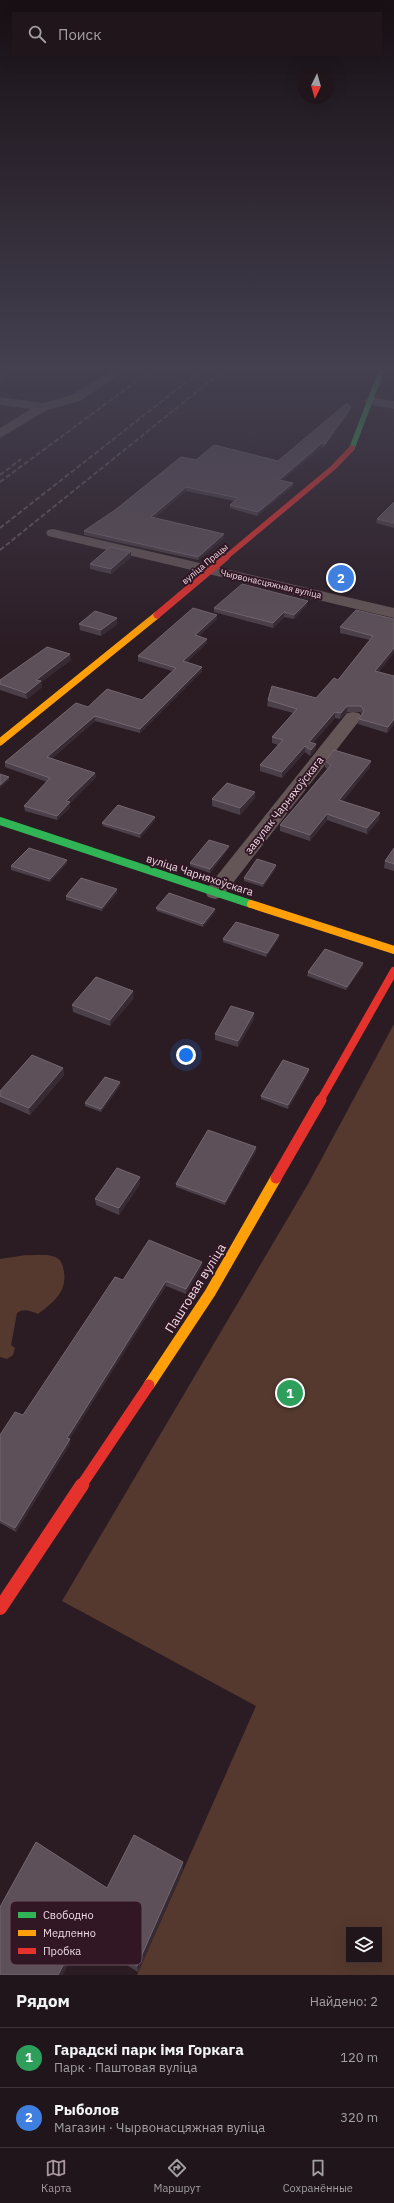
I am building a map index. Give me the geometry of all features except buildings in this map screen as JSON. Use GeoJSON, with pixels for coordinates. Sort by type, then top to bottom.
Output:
{"type":"FeatureCollection","features":[{"type":"Feature","properties":{"kind":"main road","name":"вуліца Працы"},"geometry":{"type":"LineString","coordinates":[[0,742],[213,570],[340,461]]}},
{"type":"Feature","properties":{"kind":"main road","name":"вуліца Чарняхоўскага"},"geometry":{"type":"LineString","coordinates":[[0,820],[394,950]]}},
{"type":"Feature","properties":{"kind":"main road","name":"Паштовая вуліца"},"geometry":{"type":"LineString","coordinates":[[0,1608],[210,1293],[394,970]]}},
{"type":"Feature","properties":{"kind":"street","name":"Чырвонасцяжная вуліца"},"geometry":{"type":"LineString","coordinates":[[54,533],[394,613]]}},
{"type":"Feature","properties":{"kind":"street","name":"завулак Чарняхоўскага"},"geometry":{"type":"LineString","coordinates":[[215,892],[353,717]]}},
{"type":"Feature","properties":{"kind":"shaded area"},"geometry":{"type":"Polygon","coordinates":[[[394,1024],[394,1975],[137,1975],[256,1706],[62,1601],[308,1184],[394,1024]]]}},
{"type":"Feature","properties":{"kind":"shaded area"},"geometry":{"type":"Polygon","coordinates":[[[26,1255],[54,1256],[59,1259],[64,1270],[63,1285],[54,1301],[38,1314],[25,1310],[17,1313],[11,1345],[15,1348],[13,1355],[7,1359],[0,1357],[0,1259],[26,1255]]]}},
{"type":"Feature","properties":{"kind":"railway"},"geometry":{"type":"LineString","coordinates":[[0,475],[18,461]]}},
{"type":"Feature","properties":{"kind":"railway"},"geometry":{"type":"LineString","coordinates":[[0,482],[28,461]]}},
{"type":"Feature","properties":{"kind":"railway"},"geometry":{"type":"LineString","coordinates":[[0,528],[85,461]]}},
{"type":"Feature","properties":{"kind":"railway"},"geometry":{"type":"LineString","coordinates":[[0,550],[110,461]]}},
{"type":"Feature","properties":{"kind":"traffic: fast"},"geometry":{"type":"LineString","coordinates":[[0,821],[251,904]]}},
{"type":"Feature","properties":{"kind":"traffic: slow"},"geometry":{"type":"LineString","coordinates":[[0,742],[157,615]]}},
{"type":"Feature","properties":{"kind":"traffic: slow"},"geometry":{"type":"LineString","coordinates":[[251,904],[394,950]]}},
{"type":"Feature","properties":{"kind":"traffic: slow"},"geometry":{"type":"LineString","coordinates":[[149,1385],[210,1293],[276,1178]]}},
{"type":"Feature","properties":{"kind":"traffic: jam"},"geometry":{"type":"LineString","coordinates":[[157,615],[340,461]]}},
{"type":"Feature","properties":{"kind":"traffic: jam"},"geometry":{"type":"LineString","coordinates":[[276,1178],[394,971]]}},
{"type":"Feature","properties":{"kind":"traffic: jam"},"geometry":{"type":"LineString","coordinates":[[0,1608],[149,1385]]}},
{"type":"Feature","properties":{"kind":"place","name":"Рыболов"},"geometry":{"type":"Point","coordinates":[341,578]}},
{"type":"Feature","properties":{"kind":"place","name":"Гарадскі парк імя Горкага"},"geometry":{"type":"Point","coordinates":[290,1393]}}]}
